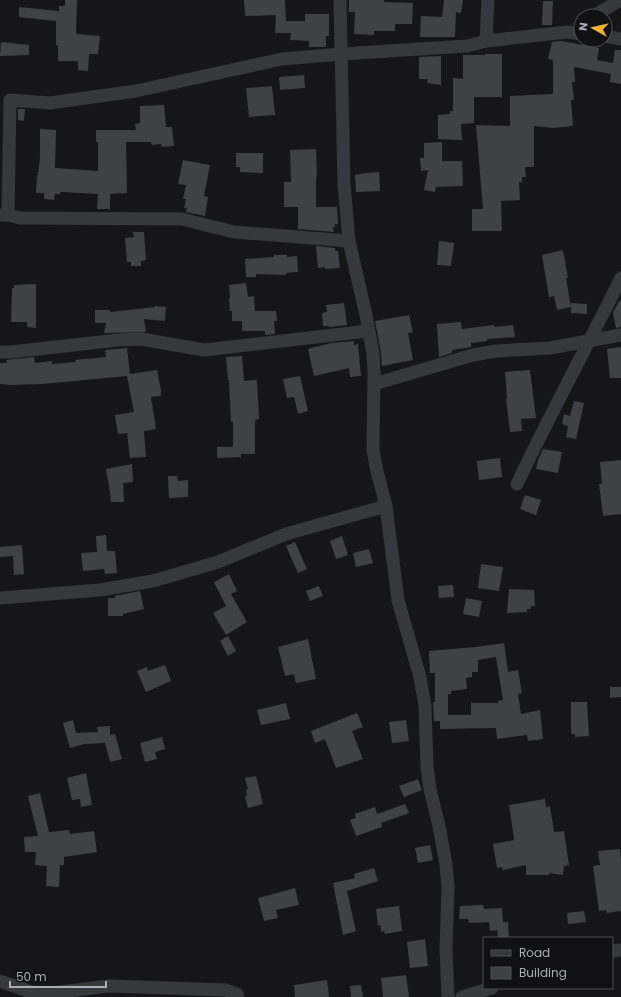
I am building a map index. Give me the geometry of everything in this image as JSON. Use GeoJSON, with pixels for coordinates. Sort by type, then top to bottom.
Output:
{"type":"FeatureCollection","features":[{"type":"Feature","properties":{"kind":"street"},"geometry":{"type":"LineString","coordinates":[[340,0],[344,183],[349,241],[366,314],[373,353],[373,450],[386,506],[398,600],[420,677],[425,706],[427,767],[430,789],[446,864],[448,887],[446,949],[448,997]]}},
{"type":"Feature","properties":{"kind":"street"},"geometry":{"type":"LineString","coordinates":[[486,40],[488,0]]}},
{"type":"Feature","properties":{"kind":"street"},"geometry":{"type":"LineString","coordinates":[[607,8],[620,0]]}},
{"type":"Feature","properties":{"kind":"street"},"geometry":{"type":"LineString","coordinates":[[568,32],[573,29]]}},
{"type":"Feature","properties":{"kind":"street"},"geometry":{"type":"LineString","coordinates":[[349,241],[234,232],[182,219],[20,218],[4,215],[10,100],[50,103],[136,91],[282,59],[467,46],[486,40],[573,33]]}},
{"type":"Feature","properties":{"kind":"street"},"geometry":{"type":"LineString","coordinates":[[517,484],[536,442],[621,278]]}},
{"type":"Feature","properties":{"kind":"street"},"geometry":{"type":"LineString","coordinates":[[0,352],[126,339],[141,339],[204,350],[368,331]]}},
{"type":"Feature","properties":{"kind":"street"},"geometry":{"type":"LineString","coordinates":[[374,384],[473,355],[496,351],[550,348],[621,335]]}},
{"type":"Feature","properties":{"kind":"street"},"geometry":{"type":"LineString","coordinates":[[0,598],[100,590],[153,581],[218,562],[286,534],[386,506]]}},
{"type":"Feature","properties":{"kind":"street"},"geometry":{"type":"LineString","coordinates":[[0,981],[31,992],[83,993],[109,986],[226,990],[237,994],[238,997]]}},
{"type":"Feature","properties":{"kind":"street"},"geometry":{"type":"LineString","coordinates":[[462,997],[489,989]]}},
{"type":"Feature","properties":{"kind":"building"},"geometry":{"type":"Polygon","coordinates":[[[65,0],[77,0],[76,34],[100,36],[98,54],[89,54],[88,71],[78,70],[78,61],[58,61],[56,21],[19,17],[19,7],[59,11],[59,6],[65,6],[65,0]]]}},
{"type":"Feature","properties":{"kind":"building"},"geometry":{"type":"Polygon","coordinates":[[[244,0],[285,0],[286,21],[305,21],[305,14],[329,14],[329,36],[326,36],[326,47],[309,47],[309,41],[290,40],[291,33],[275,33],[276,15],[245,16],[244,0]]]}},
{"type":"Feature","properties":{"kind":"building"},"geometry":{"type":"Polygon","coordinates":[[[349,0],[384,0],[384,2],[413,3],[412,24],[395,24],[395,31],[374,31],[374,35],[354,34],[355,12],[349,12],[349,0]]]}},
{"type":"Feature","properties":{"kind":"building"},"geometry":{"type":"Polygon","coordinates":[[[444,0],[463,0],[461,13],[456,12],[455,37],[420,37],[421,16],[442,17],[444,0]]]}},
{"type":"Feature","properties":{"kind":"building"},"geometry":{"type":"Polygon","coordinates":[[[543,1],[553,1],[552,25],[542,25],[543,1]]]}},
{"type":"Feature","properties":{"kind":"building"},"geometry":{"type":"Polygon","coordinates":[[[561,41],[573,43],[573,48],[599,48],[597,60],[613,63],[615,50],[621,50],[621,84],[610,82],[611,74],[574,67],[575,82],[572,82],[574,100],[571,100],[573,126],[553,128],[534,126],[534,167],[525,167],[526,177],[522,177],[522,182],[519,182],[520,200],[501,201],[502,231],[472,231],[472,209],[483,209],[476,125],[510,126],[510,96],[553,94],[553,60],[548,59],[552,42],[561,41]]]}},
{"type":"Feature","properties":{"kind":"building"},"geometry":{"type":"Polygon","coordinates":[[[1,42],[29,45],[29,55],[0,56],[1,42]]]}},
{"type":"Feature","properties":{"kind":"building"},"geometry":{"type":"Polygon","coordinates":[[[502,54],[502,97],[474,97],[474,123],[461,124],[462,140],[438,139],[438,115],[450,114],[450,111],[453,111],[453,78],[463,79],[463,55],[502,54]]]}},
{"type":"Feature","properties":{"kind":"building"},"geometry":{"type":"Polygon","coordinates":[[[441,56],[441,85],[427,83],[428,79],[419,79],[419,57],[441,56]]]}},
{"type":"Feature","properties":{"kind":"building"},"geometry":{"type":"Polygon","coordinates":[[[304,75],[305,88],[280,90],[279,77],[304,75]]]}},
{"type":"Feature","properties":{"kind":"building"},"geometry":{"type":"Polygon","coordinates":[[[272,86],[275,115],[249,117],[246,88],[272,86]]]}},
{"type":"Feature","properties":{"kind":"building"},"geometry":{"type":"Polygon","coordinates":[[[164,105],[166,127],[172,127],[174,146],[162,147],[161,144],[152,145],[151,142],[126,142],[127,193],[110,194],[110,209],[97,209],[98,194],[61,192],[60,194],[55,194],[54,200],[44,199],[44,193],[36,193],[40,157],[40,129],[56,130],[55,168],[98,171],[98,142],[96,142],[96,130],[136,130],[135,124],[140,123],[140,106],[164,105]]]}},
{"type":"Feature","properties":{"kind":"building"},"geometry":{"type":"Polygon","coordinates":[[[18,109],[25,109],[24,121],[18,120],[18,109]]]}},
{"type":"Feature","properties":{"kind":"building"},"geometry":{"type":"Polygon","coordinates":[[[442,142],[442,161],[462,161],[463,186],[436,187],[435,192],[424,190],[428,170],[421,171],[420,158],[424,158],[424,143],[442,142]]]}},
{"type":"Feature","properties":{"kind":"building"},"geometry":{"type":"Polygon","coordinates":[[[316,149],[316,207],[337,207],[338,224],[335,224],[335,227],[333,227],[334,232],[298,229],[298,207],[284,207],[284,182],[291,182],[290,150],[316,149]]]}},
{"type":"Feature","properties":{"kind":"building"},"geometry":{"type":"Polygon","coordinates":[[[236,153],[263,153],[263,173],[240,172],[240,167],[236,167],[236,153]]]}},
{"type":"Feature","properties":{"kind":"building"},"geometry":{"type":"Polygon","coordinates":[[[183,160],[210,165],[204,196],[208,197],[205,216],[186,212],[187,208],[184,208],[186,199],[183,199],[186,185],[178,184],[183,160]]]}},
{"type":"Feature","properties":{"kind":"building"},"geometry":{"type":"Polygon","coordinates":[[[379,172],[380,191],[356,192],[355,175],[379,172]]]}},
{"type":"Feature","properties":{"kind":"building"},"geometry":{"type":"Polygon","coordinates":[[[133,232],[144,232],[146,260],[141,261],[141,266],[131,266],[131,262],[127,262],[125,238],[134,237],[133,232]]]}},
{"type":"Feature","properties":{"kind":"building"},"geometry":{"type":"Polygon","coordinates":[[[439,241],[454,243],[451,266],[437,265],[439,241]]]}},
{"type":"Feature","properties":{"kind":"building"},"geometry":{"type":"Polygon","coordinates":[[[316,246],[335,248],[335,251],[338,251],[340,268],[318,268],[316,246]]]}},
{"type":"Feature","properties":{"kind":"building"},"geometry":{"type":"Polygon","coordinates":[[[563,250],[571,307],[557,310],[554,296],[549,297],[542,255],[563,250]]]}},
{"type":"Feature","properties":{"kind":"building"},"geometry":{"type":"Polygon","coordinates":[[[274,255],[287,255],[287,257],[297,256],[298,272],[286,273],[286,275],[256,274],[256,277],[246,277],[245,259],[274,257],[274,255]]]}},
{"type":"Feature","properties":{"kind":"building"},"geometry":{"type":"Polygon","coordinates":[[[246,283],[248,297],[254,296],[255,311],[276,311],[277,321],[274,321],[275,334],[265,335],[265,331],[242,331],[242,321],[232,321],[229,285],[246,283]]]}},
{"type":"Feature","properties":{"kind":"building"},"geometry":{"type":"Polygon","coordinates":[[[36,284],[36,328],[27,327],[27,322],[11,322],[12,288],[14,288],[14,285],[36,284]]]}},
{"type":"Feature","properties":{"kind":"building"},"geometry":{"type":"Polygon","coordinates":[[[621,300],[621,327],[616,328],[613,313],[621,300]]]}},
{"type":"Feature","properties":{"kind":"building"},"geometry":{"type":"Polygon","coordinates":[[[344,303],[347,325],[329,327],[323,326],[322,313],[327,312],[326,305],[344,303]]]}},
{"type":"Feature","properties":{"kind":"building"},"geometry":{"type":"Polygon","coordinates":[[[571,303],[587,304],[587,314],[571,313],[571,303]]]}},
{"type":"Feature","properties":{"kind":"building"},"geometry":{"type":"Polygon","coordinates":[[[155,306],[166,307],[165,321],[144,319],[146,332],[104,333],[106,323],[95,323],[95,310],[110,310],[110,312],[155,306]]]}},
{"type":"Feature","properties":{"kind":"building"},"geometry":{"type":"Polygon","coordinates":[[[409,315],[413,332],[408,333],[413,360],[382,366],[375,321],[409,315]]]}},
{"type":"Feature","properties":{"kind":"building"},"geometry":{"type":"Polygon","coordinates":[[[461,322],[462,329],[494,325],[494,327],[513,325],[515,337],[487,339],[487,341],[471,343],[471,347],[452,350],[452,353],[439,357],[437,324],[461,322]]]}},
{"type":"Feature","properties":{"kind":"building"},"geometry":{"type":"Polygon","coordinates":[[[354,341],[354,345],[358,344],[361,376],[350,377],[349,368],[314,376],[308,349],[331,343],[354,341]]]}},
{"type":"Feature","properties":{"kind":"building"},"geometry":{"type":"Polygon","coordinates":[[[621,347],[621,378],[610,378],[607,349],[621,347]]]}},
{"type":"Feature","properties":{"kind":"building"},"geometry":{"type":"Polygon","coordinates":[[[127,348],[130,374],[157,370],[161,390],[161,396],[151,397],[156,429],[144,431],[146,457],[130,458],[127,433],[118,434],[115,415],[134,412],[127,376],[43,384],[0,384],[0,363],[7,363],[6,360],[34,357],[35,363],[52,361],[52,364],[76,362],[75,360],[106,357],[105,350],[127,348]]]}},
{"type":"Feature","properties":{"kind":"building"},"geometry":{"type":"Polygon","coordinates":[[[242,356],[244,381],[257,380],[259,419],[255,420],[255,454],[241,454],[241,457],[217,458],[217,447],[233,447],[233,421],[231,422],[229,380],[226,357],[242,356]]]}},
{"type":"Feature","properties":{"kind":"building"},"geometry":{"type":"Polygon","coordinates":[[[530,370],[536,418],[521,419],[522,431],[510,432],[506,399],[505,372],[530,370]]]}},
{"type":"Feature","properties":{"kind":"building"},"geometry":{"type":"Polygon","coordinates":[[[300,376],[308,411],[298,414],[294,397],[287,398],[283,379],[300,376]]]}},
{"type":"Feature","properties":{"kind":"building"},"geometry":{"type":"Polygon","coordinates":[[[574,401],[584,403],[576,439],[566,437],[568,426],[562,424],[564,414],[570,416],[574,401]]]}},
{"type":"Feature","properties":{"kind":"building"},"geometry":{"type":"Polygon","coordinates":[[[543,449],[562,452],[558,473],[536,469],[543,449]]]}},
{"type":"Feature","properties":{"kind":"building"},"geometry":{"type":"Polygon","coordinates":[[[500,458],[502,477],[479,480],[477,461],[500,458]]]}},
{"type":"Feature","properties":{"kind":"building"},"geometry":{"type":"Polygon","coordinates":[[[621,460],[621,514],[603,516],[599,484],[602,484],[600,462],[621,460]]]}},
{"type":"Feature","properties":{"kind":"building"},"geometry":{"type":"Polygon","coordinates":[[[132,464],[133,482],[123,483],[124,502],[111,502],[106,469],[132,464]]]}},
{"type":"Feature","properties":{"kind":"building"},"geometry":{"type":"Polygon","coordinates":[[[168,476],[177,476],[178,481],[188,480],[188,497],[169,498],[168,476]]]}},
{"type":"Feature","properties":{"kind":"building"},"geometry":{"type":"Polygon","coordinates":[[[525,495],[541,500],[536,515],[520,509],[525,495]]]}},
{"type":"Feature","properties":{"kind":"building"},"geometry":{"type":"Polygon","coordinates":[[[106,535],[107,551],[115,551],[117,573],[105,574],[104,569],[83,571],[81,553],[97,552],[96,536],[106,535]]]}},
{"type":"Feature","properties":{"kind":"building"},"geometry":{"type":"Polygon","coordinates":[[[342,536],[348,555],[336,559],[330,541],[342,536]]]}},
{"type":"Feature","properties":{"kind":"building"},"geometry":{"type":"Polygon","coordinates":[[[295,542],[307,569],[298,573],[286,546],[295,542]]]}},
{"type":"Feature","properties":{"kind":"building"},"geometry":{"type":"Polygon","coordinates":[[[22,545],[24,574],[14,575],[13,556],[0,557],[0,547],[22,545]]]}},
{"type":"Feature","properties":{"kind":"building"},"geometry":{"type":"Polygon","coordinates":[[[369,549],[373,563],[356,567],[353,553],[369,549]]]}},
{"type":"Feature","properties":{"kind":"building"},"geometry":{"type":"Polygon","coordinates":[[[481,564],[503,567],[499,591],[478,588],[481,564]]]}},
{"type":"Feature","properties":{"kind":"building"},"geometry":{"type":"Polygon","coordinates":[[[229,574],[237,591],[231,594],[247,622],[226,635],[213,613],[226,606],[214,582],[229,574]]]}},
{"type":"Feature","properties":{"kind":"building"},"geometry":{"type":"Polygon","coordinates":[[[453,585],[454,597],[439,598],[438,586],[453,585]]]}},
{"type":"Feature","properties":{"kind":"building"},"geometry":{"type":"Polygon","coordinates":[[[319,586],[323,596],[310,601],[306,591],[319,586]]]}},
{"type":"Feature","properties":{"kind":"building"},"geometry":{"type":"Polygon","coordinates":[[[509,589],[534,590],[535,606],[531,606],[531,609],[527,609],[527,612],[507,613],[509,589]]]}},
{"type":"Feature","properties":{"kind":"building"},"geometry":{"type":"Polygon","coordinates":[[[140,591],[144,609],[123,614],[123,616],[108,616],[108,598],[115,598],[115,596],[140,591]]]}},
{"type":"Feature","properties":{"kind":"building"},"geometry":{"type":"Polygon","coordinates":[[[466,598],[482,601],[479,617],[463,614],[466,598]]]}},
{"type":"Feature","properties":{"kind":"building"},"geometry":{"type":"Polygon","coordinates":[[[228,636],[236,651],[228,656],[220,641],[228,636]]]}},
{"type":"Feature","properties":{"kind":"building"},"geometry":{"type":"Polygon","coordinates":[[[308,639],[316,679],[296,683],[294,674],[285,676],[278,647],[308,639]]]}},
{"type":"Feature","properties":{"kind":"building"},"geometry":{"type":"Polygon","coordinates":[[[504,643],[508,672],[518,670],[522,693],[518,694],[521,714],[540,710],[543,739],[528,741],[527,735],[497,739],[496,728],[440,729],[440,721],[434,721],[433,702],[435,702],[435,673],[430,673],[429,651],[504,643]],[[496,657],[478,660],[478,672],[472,672],[472,677],[466,678],[467,689],[451,691],[451,694],[448,694],[448,715],[471,715],[471,703],[498,703],[498,701],[503,700],[496,657]]]}},
{"type":"Feature","properties":{"kind":"building"},"geometry":{"type":"Polygon","coordinates":[[[165,665],[171,681],[146,692],[137,671],[147,667],[148,671],[165,665]]]}},
{"type":"Feature","properties":{"kind":"building"},"geometry":{"type":"Polygon","coordinates":[[[610,687],[621,687],[621,697],[610,698],[610,687]]]}},
{"type":"Feature","properties":{"kind":"building"},"geometry":{"type":"Polygon","coordinates":[[[571,702],[587,702],[589,736],[575,737],[575,734],[571,734],[571,702]]]}},
{"type":"Feature","properties":{"kind":"building"},"geometry":{"type":"Polygon","coordinates":[[[286,703],[290,719],[261,725],[257,710],[286,703]]]}},
{"type":"Feature","properties":{"kind":"building"},"geometry":{"type":"Polygon","coordinates":[[[357,713],[363,727],[352,731],[363,759],[336,768],[325,739],[315,743],[311,731],[357,713]]]}},
{"type":"Feature","properties":{"kind":"building"},"geometry":{"type":"Polygon","coordinates":[[[73,720],[76,733],[98,732],[97,727],[110,726],[110,735],[115,734],[122,759],[110,762],[105,743],[84,744],[70,748],[63,723],[73,720]]]}},
{"type":"Feature","properties":{"kind":"building"},"geometry":{"type":"Polygon","coordinates":[[[406,720],[409,741],[392,743],[389,722],[406,720]]]}},
{"type":"Feature","properties":{"kind":"building"},"geometry":{"type":"Polygon","coordinates":[[[162,737],[165,749],[155,752],[157,759],[145,762],[140,743],[162,737]]]}},
{"type":"Feature","properties":{"kind":"building"},"geometry":{"type":"Polygon","coordinates":[[[86,773],[92,805],[81,807],[80,799],[72,800],[67,778],[86,773]]]}},
{"type":"Feature","properties":{"kind":"building"},"geometry":{"type":"Polygon","coordinates":[[[256,776],[263,804],[248,808],[245,797],[247,796],[246,790],[248,789],[245,778],[256,776]]]}},
{"type":"Feature","properties":{"kind":"building"},"geometry":{"type":"Polygon","coordinates":[[[418,779],[422,790],[404,797],[399,786],[418,779]]]}},
{"type":"Feature","properties":{"kind":"building"},"geometry":{"type":"Polygon","coordinates":[[[40,793],[49,832],[69,830],[70,834],[94,831],[97,852],[64,857],[64,865],[60,865],[59,887],[46,886],[47,866],[35,865],[36,852],[25,852],[24,837],[38,836],[28,796],[40,793]]]}},
{"type":"Feature","properties":{"kind":"building"},"geometry":{"type":"Polygon","coordinates":[[[545,799],[546,807],[550,806],[554,832],[564,831],[569,865],[564,866],[563,875],[549,873],[549,875],[526,875],[526,865],[503,870],[502,867],[497,868],[493,844],[514,840],[509,805],[545,799]]]}},
{"type":"Feature","properties":{"kind":"building"},"geometry":{"type":"Polygon","coordinates":[[[405,804],[409,813],[381,823],[382,827],[356,836],[350,820],[356,818],[355,814],[375,807],[377,814],[405,804]]]}},
{"type":"Feature","properties":{"kind":"building"},"geometry":{"type":"Polygon","coordinates":[[[430,845],[433,860],[418,863],[415,848],[430,845]]]}},
{"type":"Feature","properties":{"kind":"building"},"geometry":{"type":"Polygon","coordinates":[[[620,849],[621,911],[607,913],[606,910],[599,911],[593,866],[600,865],[598,851],[620,849]]]}},
{"type":"Feature","properties":{"kind":"building"},"geometry":{"type":"Polygon","coordinates":[[[374,868],[378,881],[347,891],[356,931],[343,935],[333,883],[355,878],[354,874],[374,868]]]}},
{"type":"Feature","properties":{"kind":"building"},"geometry":{"type":"Polygon","coordinates":[[[295,888],[299,905],[276,910],[278,918],[264,921],[258,898],[295,888]]]}},
{"type":"Feature","properties":{"kind":"building"},"geometry":{"type":"Polygon","coordinates":[[[483,905],[484,909],[502,908],[503,922],[508,922],[509,937],[498,937],[497,930],[490,931],[489,922],[469,923],[468,919],[459,919],[460,906],[483,905]]]}},
{"type":"Feature","properties":{"kind":"building"},"geometry":{"type":"Polygon","coordinates":[[[399,906],[402,931],[385,934],[384,931],[381,932],[381,925],[378,926],[376,909],[399,906]]]}},
{"type":"Feature","properties":{"kind":"building"},"geometry":{"type":"Polygon","coordinates":[[[584,911],[586,922],[568,924],[567,913],[584,911]]]}},
{"type":"Feature","properties":{"kind":"building"},"geometry":{"type":"Polygon","coordinates":[[[425,939],[428,966],[410,968],[407,942],[425,939]]]}},
{"type":"Feature","properties":{"kind":"building"},"geometry":{"type":"Polygon","coordinates":[[[406,975],[409,997],[383,997],[381,978],[406,975]]]}},
{"type":"Feature","properties":{"kind":"building"},"geometry":{"type":"Polygon","coordinates":[[[327,980],[329,997],[295,997],[294,985],[327,980]]]}},
{"type":"Feature","properties":{"kind":"building"},"geometry":{"type":"Polygon","coordinates":[[[361,985],[363,997],[351,997],[350,986],[361,985]]]}}]}
